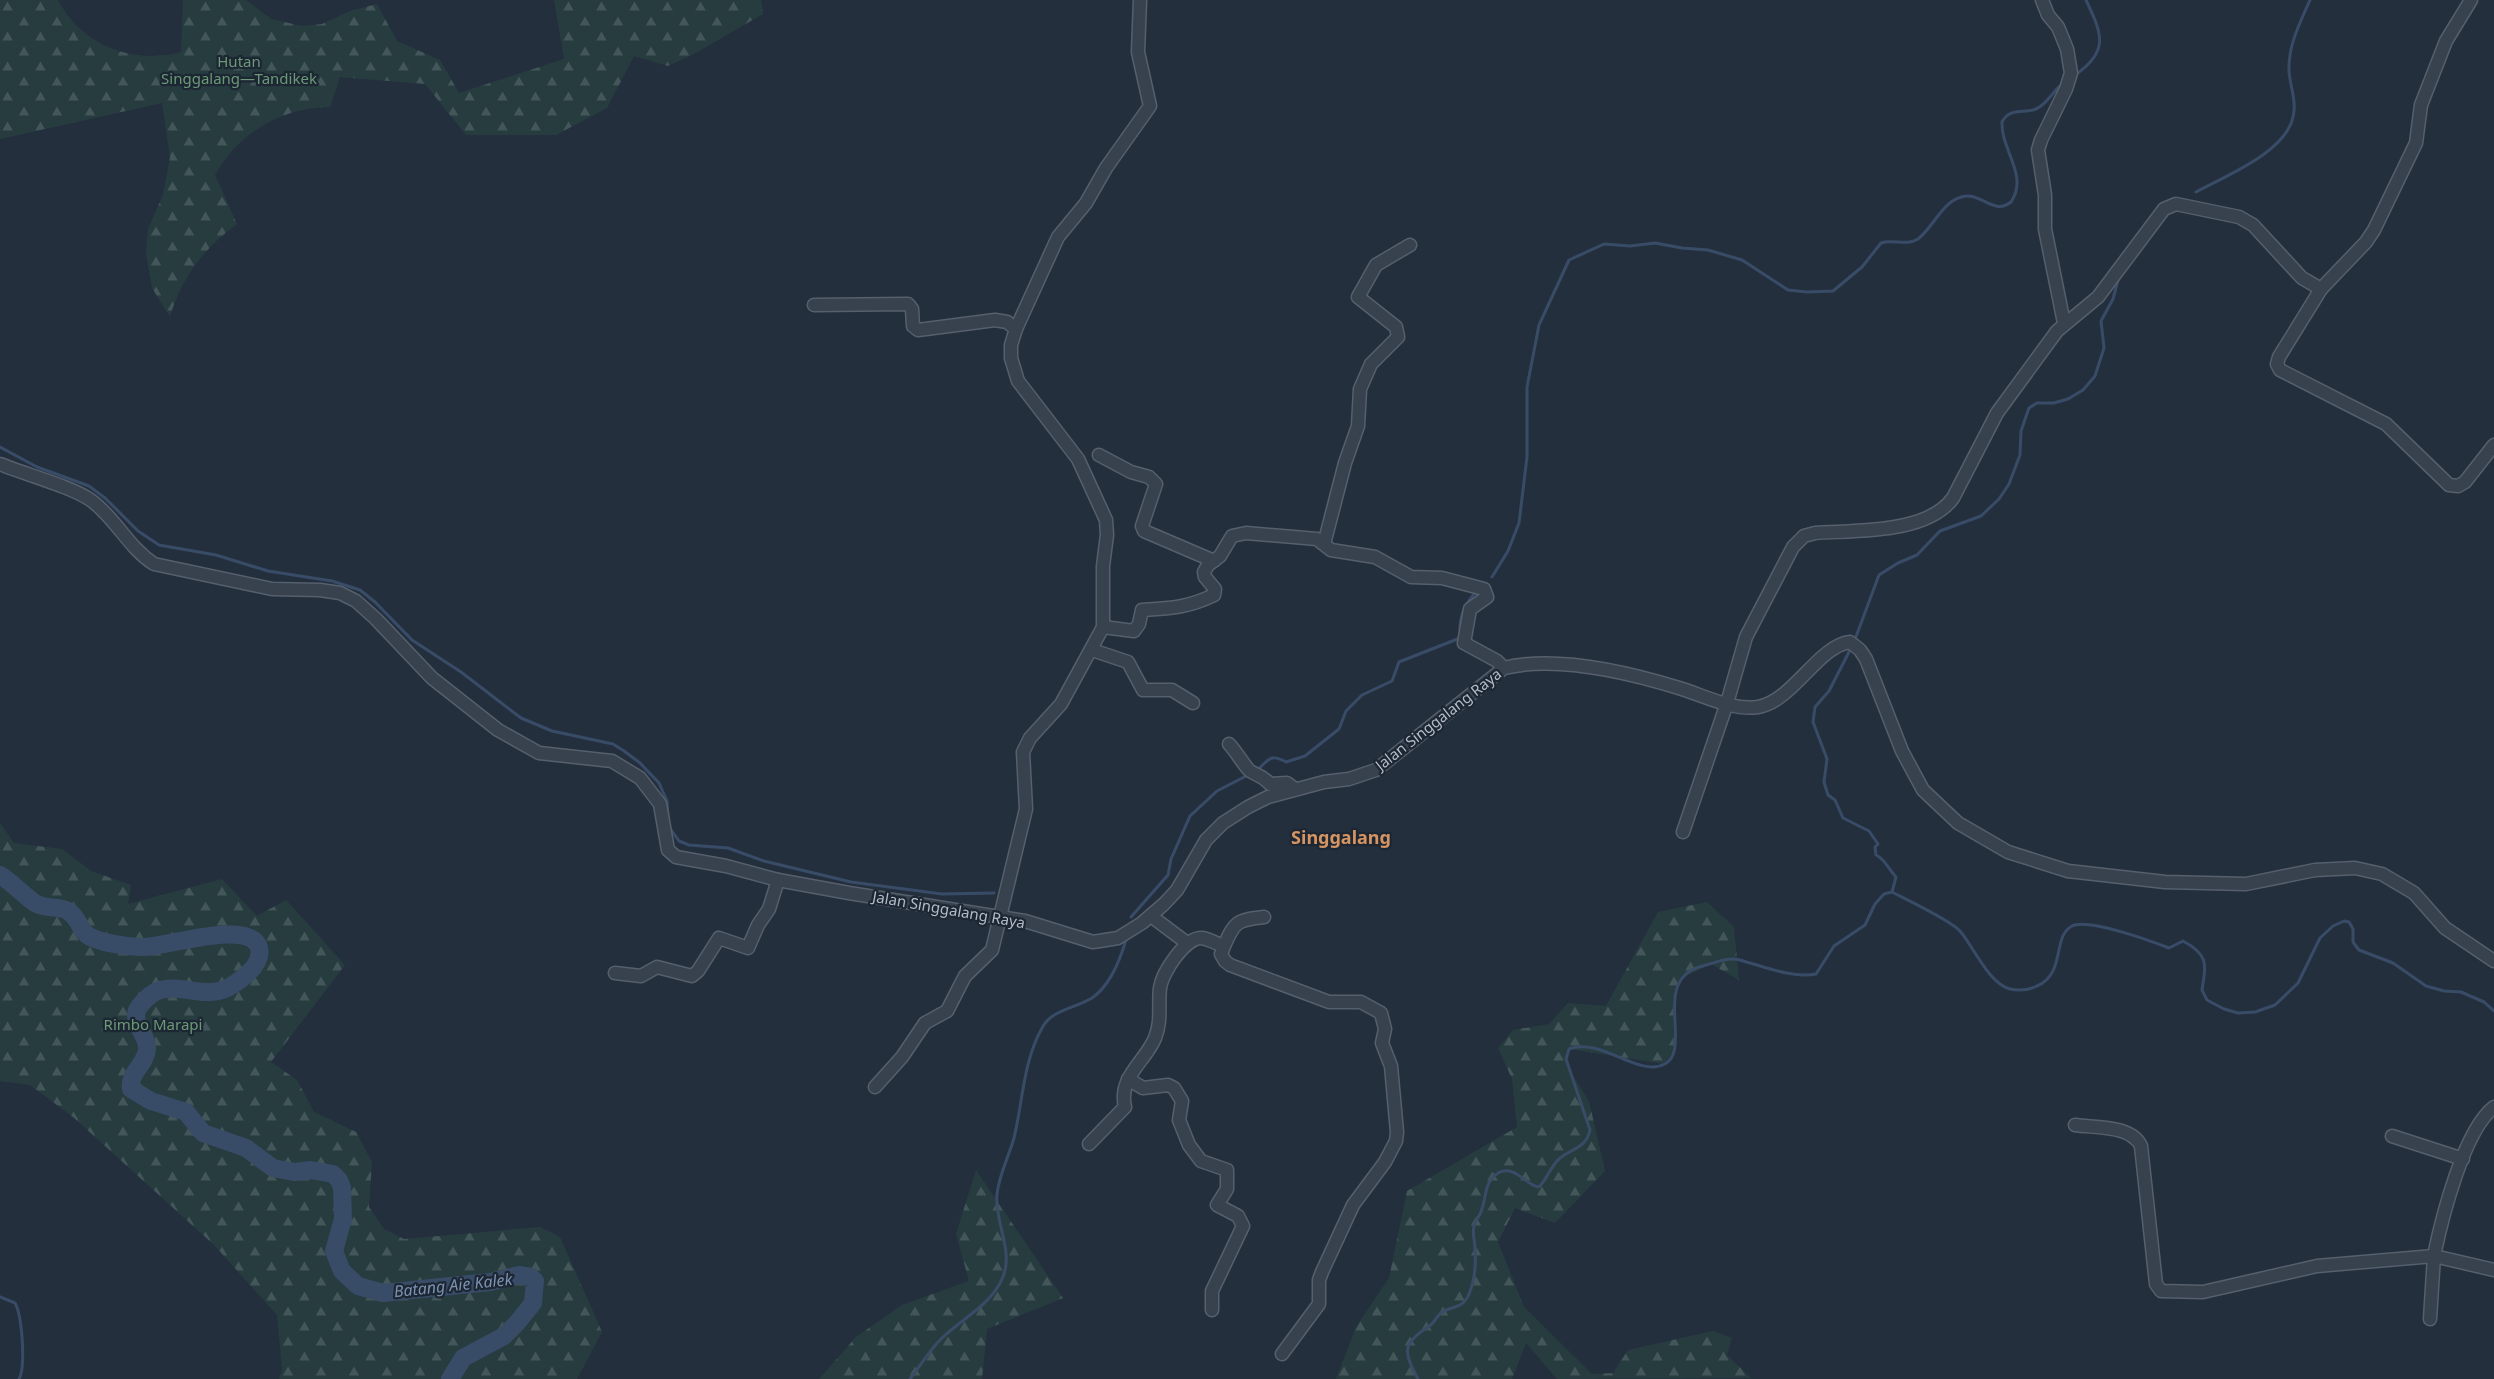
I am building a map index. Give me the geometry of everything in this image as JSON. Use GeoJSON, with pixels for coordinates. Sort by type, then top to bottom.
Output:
{"type":"FeatureCollection","features":[{"type":"Feature","properties":{"kind":"street"},"geometry":{"type":"LineString","coordinates":[[875,1087],[902,1057],[925,1023],[947,1011],[965,976],[990,953],[1026,809],[1023,752],[1030,738],[1058,708],[1104,627],[1103,566],[1107,535],[1106,519],[1078,459],[1018,381],[1011,358],[1011,345],[1058,237],[1086,203],[1106,168],[1150,106],[1137,43],[1140,0]]}},
{"type":"Feature","properties":{"kind":"street"},"geometry":{"type":"LineString","coordinates":[[2042,0],[2048,15],[2058,27],[2067,49],[2071,73],[2067,89],[2038,150],[2045,195],[2045,229],[2064,323]]}},
{"type":"Feature","properties":{"kind":"street"},"geometry":{"type":"LineString","coordinates":[[2471,0],[2446,41],[2421,105],[2416,143],[2374,230],[2366,242],[2321,289],[2279,357],[2277,364],[2280,370],[2386,424],[2441,480],[2449,485],[2458,486],[2465,482],[2494,446]]}},
{"type":"Feature","properties":{"kind":"street"},"geometry":{"type":"LineString","coordinates":[[1683,832],[1727,704],[1746,637],[1793,547],[1804,536],[1815,533],[1912,523],[1945,509],[1997,413],[2064,323],[2098,297],[2164,208],[2176,204],[2240,217],[2253,225],[2302,279],[2321,289]]}},
{"type":"Feature","properties":{"kind":"street"},"geometry":{"type":"LineString","coordinates":[[1324,544],[1345,463],[1358,426],[1360,389],[1371,364],[1398,337],[1396,327],[1358,297],[1376,265],[1410,245]]}},
{"type":"Feature","properties":{"kind":"street"},"geometry":{"type":"LineString","coordinates":[[814,305],[908,304],[912,309],[913,326],[918,330],[995,320],[1007,322],[1016,329]]}},
{"type":"Feature","properties":{"kind":"street"},"geometry":{"type":"LineString","coordinates":[[1099,455],[1131,472],[1149,477],[1156,484],[1142,526],[1144,531],[1214,561]]}},
{"type":"Feature","properties":{"kind":"street","name":"Jalan Singgalang Raya"},"geometry":{"type":"LineString","coordinates":[[0,464],[89,499],[104,511],[140,553],[154,564],[272,589],[320,590],[348,597],[376,619],[432,678],[498,730],[539,753],[612,761],[640,778],[660,804],[668,850],[676,858],[726,866],[849,893],[1025,921],[1093,942],[1118,938],[1151,916],[1177,890],[1206,840],[1223,823],[1248,807],[1295,789],[1349,779],[1376,770],[1504,668],[1523,663],[1548,663],[1614,672],[1677,687],[1727,704],[1760,707],[1773,701],[1836,646],[1850,642],[1866,659],[1902,751],[1923,790],[1958,823],[2008,852],[2068,871],[2165,882],[2246,884],[2315,870],[2355,868],[2382,874],[2414,893],[2445,928],[2494,961]]}},
{"type":"Feature","properties":{"kind":"street"},"geometry":{"type":"LineString","coordinates":[[1104,627],[1134,631],[1139,624],[1142,610],[1160,610],[1191,605],[1214,595],[1215,589],[1205,577],[1204,572],[1220,556],[1230,538],[1241,534],[1317,539],[1331,550],[1374,557],[1411,577],[1442,578],[1484,590],[1486,597],[1470,609],[1464,641],[1466,645],[1497,661],[1504,668]]}},
{"type":"Feature","properties":{"kind":"street"},"geometry":{"type":"LineString","coordinates":[[1092,650],[1128,662],[1143,690],[1170,690],[1193,703]]}},
{"type":"Feature","properties":{"kind":"street"},"geometry":{"type":"LineString","coordinates":[[1229,744],[1252,772],[1262,775],[1270,784],[1287,783],[1295,789]]}},
{"type":"Feature","properties":{"kind":"street"},"geometry":{"type":"LineString","coordinates":[[615,973],[641,976],[657,967],[692,976],[698,971],[719,938],[748,948],[758,925],[769,909],[778,879]]}},
{"type":"Feature","properties":{"kind":"street"},"geometry":{"type":"LineString","coordinates":[[1151,916],[1187,943]]}},
{"type":"Feature","properties":{"kind":"street"},"geometry":{"type":"LineString","coordinates":[[1264,917],[1246,919],[1233,925],[1221,954],[1225,961],[1230,965],[1329,1002],[1349,1001],[1371,1006],[1381,1013],[1385,1029],[1382,1043],[1390,1066],[1397,1132],[1396,1141],[1385,1162],[1353,1204],[1319,1280],[1319,1304],[1282,1354]]}},
{"type":"Feature","properties":{"kind":"street"},"geometry":{"type":"LineString","coordinates":[[1089,1144],[1125,1107],[1124,1098],[1128,1079],[1156,1036],[1161,1012],[1160,985],[1182,947],[1203,938],[1224,946]]}},
{"type":"Feature","properties":{"kind":"street"},"geometry":{"type":"LineString","coordinates":[[1128,1079],[1143,1088],[1168,1085],[1174,1088],[1182,1101],[1179,1120],[1189,1145],[1201,1161],[1227,1170],[1227,1189],[1217,1205],[1238,1216],[1243,1226],[1212,1291],[1212,1310]]}},
{"type":"Feature","properties":{"kind":"street"},"geometry":{"type":"LineString","coordinates":[[2430,1319],[2434,1256],[2439,1229],[2463,1159],[2480,1121],[2494,1107]]}},
{"type":"Feature","properties":{"kind":"street"},"geometry":{"type":"LineString","coordinates":[[2075,1125],[2124,1131],[2138,1140],[2141,1146],[2157,1284],[2161,1291],[2203,1292],[2317,1266],[2434,1256],[2494,1270]]}},
{"type":"Feature","properties":{"kind":"street"},"geometry":{"type":"LineString","coordinates":[[2392,1136],[2463,1159]]}},
{"type":"Feature","properties":{"kind":"green space","name":"Hutan Singgalang—Tandikek"},"geometry":{"type":"Polygon","coordinates":[[[0,0],[58,0],[68,16],[94,40],[110,48],[145,56],[181,52],[183,0],[246,0],[271,19],[302,26],[322,24],[350,11],[377,4],[397,41],[440,60],[459,93],[564,59],[554,0],[761,0],[763,14],[694,54],[668,66],[634,56],[607,108],[556,135],[466,135],[425,84],[340,77],[330,107],[295,112],[263,125],[236,146],[225,160],[215,175],[237,224],[214,243],[195,265],[180,289],[170,317],[152,288],[146,254],[148,229],[163,195],[170,157],[162,103],[0,139],[0,0]]]}},
{"type":"Feature","properties":{"kind":"green space","name":"Rimbo Marapi"},"geometry":{"type":"Polygon","coordinates":[[[0,823],[14,843],[62,849],[91,871],[131,885],[128,904],[222,879],[257,916],[286,900],[345,965],[271,1062],[297,1080],[314,1112],[356,1132],[372,1162],[369,1207],[384,1229],[404,1239],[540,1227],[560,1237],[602,1332],[577,1379],[279,1379],[282,1370],[277,1315],[214,1245],[73,1117],[30,1085],[0,1081],[0,823]]]}},
{"type":"Feature","properties":{"kind":"green space"},"geometry":{"type":"Polygon","coordinates":[[[1707,902],[1734,927],[1739,980],[1711,964],[1682,978],[1673,1000],[1674,1051],[1664,1064],[1569,1049],[1568,1068],[1589,1101],[1605,1171],[1555,1223],[1515,1208],[1498,1242],[1524,1307],[1592,1374],[1613,1373],[1628,1350],[1713,1331],[1732,1338],[1727,1355],[1751,1378],[1557,1379],[1526,1343],[1512,1379],[1336,1379],[1356,1327],[1389,1278],[1407,1191],[1517,1127],[1512,1079],[1498,1048],[1513,1030],[1549,1024],[1568,1003],[1606,1006],[1658,912],[1707,902]]]}},
{"type":"Feature","properties":{"kind":"green space"},"geometry":{"type":"Polygon","coordinates":[[[976,1170],[1063,1298],[987,1329],[982,1379],[819,1379],[856,1337],[902,1305],[969,1281],[956,1234],[976,1170]]]}},
{"type":"Feature","properties":{"kind":"waterway"},"geometry":{"type":"LineString","coordinates":[[2075,75],[2094,58],[2100,41],[2096,23],[2086,0]]}},
{"type":"Feature","properties":{"kind":"waterway"},"geometry":{"type":"LineString","coordinates":[[2196,192],[2253,162],[2267,152],[2288,130],[2294,106],[2289,71],[2290,52],[2310,0]]}},
{"type":"Feature","properties":{"kind":"waterway"},"geometry":{"type":"LineString","coordinates":[[1492,577],[1508,551],[1519,523],[1527,457],[1527,387],[1539,325],[1569,260],[1604,244],[1630,246],[1655,243],[1708,250],[1742,260],[1788,290],[1833,291],[1862,267],[1881,243],[1909,242],[1918,239],[1952,201],[1967,196],[1994,206],[2011,202],[2016,192],[2016,172],[2003,133],[2002,122],[2009,114],[2040,107],[2060,86]]}},
{"type":"Feature","properties":{"kind":"waterway"},"geometry":{"type":"LineString","coordinates":[[1854,642],[1879,575],[1917,555],[1940,531],[1981,516],[1999,499],[2009,484],[2020,455],[2021,431],[2029,408],[2037,403],[2054,403],[2068,399],[2083,390],[2095,376],[2104,348],[2101,321],[2113,299],[2118,280]]}},
{"type":"Feature","properties":{"kind":"waterway"},"geometry":{"type":"LineString","coordinates":[[0,447],[37,467],[89,486],[105,498],[138,531],[159,545],[216,555],[268,571],[332,581],[360,590],[412,640],[461,672],[521,718],[552,731],[613,744],[624,751],[640,763],[659,783],[667,801],[668,817]]}},
{"type":"Feature","properties":{"kind":"waterway"},"geometry":{"type":"LineString","coordinates":[[1460,632],[1464,609],[1477,591]]}},
{"type":"Feature","properties":{"kind":"waterway"},"geometry":{"type":"LineString","coordinates":[[1257,770],[1273,758],[1286,762],[1305,756],[1339,729],[1346,711],[1362,695],[1392,681],[1399,662],[1460,638]]}},
{"type":"Feature","properties":{"kind":"waterway"},"geometry":{"type":"LineString","coordinates":[[1851,648],[1829,691],[1815,707],[1813,722],[1827,759],[1824,782],[1828,795],[1835,800],[1843,818],[1869,831],[1878,844],[1875,847],[1876,855],[1896,877],[1892,892]]}},
{"type":"Feature","properties":{"kind":"waterway"},"geometry":{"type":"LineString","coordinates":[[1131,917],[1168,875],[1171,859],[1190,816],[1217,791],[1250,774]]}},
{"type":"Feature","properties":{"kind":"waterway"},"geometry":{"type":"LineString","coordinates":[[669,827],[679,841],[689,845],[728,848],[764,861],[851,882],[942,894],[994,893]]}},
{"type":"Feature","properties":{"kind":"waterway","name":"Batang Aie Kalek"},"geometry":{"type":"LineString","coordinates":[[0,875],[35,903],[70,912],[86,934],[105,942],[143,947],[225,934],[241,935],[253,939],[259,948],[258,960],[251,970],[231,986],[220,991],[209,992],[165,989],[155,992],[140,1006],[136,1015],[147,1049],[144,1060],[132,1078],[131,1089],[151,1101],[186,1112],[203,1133],[246,1148],[273,1168],[294,1172],[311,1170],[333,1174],[339,1180],[342,1188],[343,1219],[334,1251],[342,1271],[358,1286],[383,1293],[490,1282],[519,1275],[531,1277],[535,1281],[533,1303],[504,1336],[463,1358],[450,1379]]}},
{"type":"Feature","properties":{"kind":"waterway"},"geometry":{"type":"LineString","coordinates":[[1418,1379],[1408,1356],[1409,1344],[1442,1312],[1467,1299],[1473,1283],[1475,1266],[1474,1226],[1482,1209],[1490,1181],[1498,1173],[1510,1171],[1539,1187],[1556,1162],[1582,1145],[1588,1136],[1590,1130],[1566,1059],[1569,1049],[1594,1048],[1643,1066],[1654,1067],[1665,1064],[1672,1057],[1675,1048],[1675,996],[1678,985],[1687,973],[1722,960],[1734,959],[1791,974],[1816,974],[1834,946],[1865,925],[1875,904],[1884,894],[1892,892],[1955,926],[1988,972],[2002,986],[2010,989],[2031,988],[2046,980],[2056,964],[2066,931],[2080,924],[2091,925],[2120,931],[2169,948],[2183,941],[2198,951],[2204,961],[2202,990],[2207,1000],[2238,1013],[2255,1012],[2275,1005],[2298,983],[2320,938],[2333,926],[2344,921],[2349,922],[2353,929],[2353,942],[2359,950],[2393,963],[2426,986],[2444,991],[2461,992],[2484,1002],[2494,1011]]}},
{"type":"Feature","properties":{"kind":"waterway"},"geometry":{"type":"LineString","coordinates":[[910,1379],[937,1344],[983,1305],[997,1289],[1002,1279],[1006,1258],[998,1215],[997,1194],[1014,1138],[1031,1054],[1042,1028],[1051,1017],[1092,998],[1105,986],[1118,962],[1127,936]]}},
{"type":"Feature","properties":{"kind":"waterway"},"geometry":{"type":"LineString","coordinates":[[0,1297],[15,1303],[20,1318],[23,1353],[19,1379]]}},
{"type":"Feature","properties":{"kind":"district","name":"Singgalang"},"geometry":{"type":"Point","coordinates":[1341,837]}}]}
